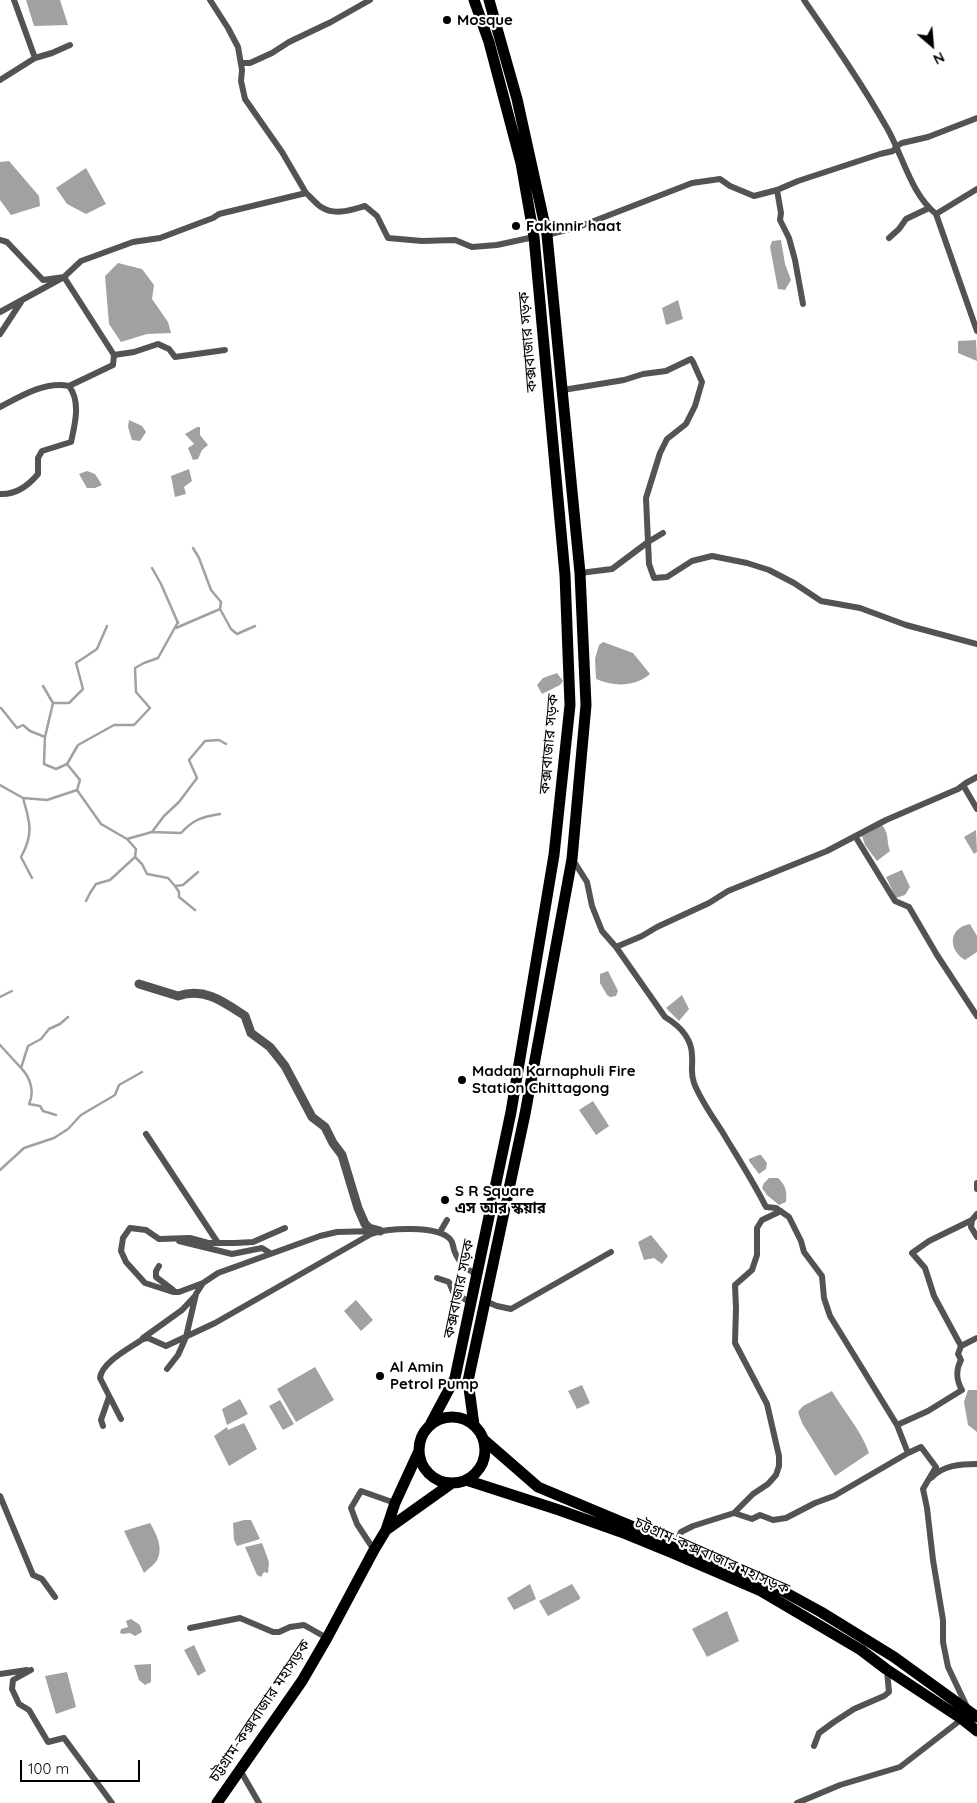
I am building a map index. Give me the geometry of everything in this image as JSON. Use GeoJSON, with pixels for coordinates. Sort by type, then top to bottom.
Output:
{"type":"FeatureCollection","features":[{"type":"Feature","properties":{"kind":"highway","name":"কক্সবাজার সড়ক"},"geometry":{"type":"LineString","coordinates":[[431,1424],[455,1378],[510,1112],[554,855],[570,705],[564,575],[534,237],[519,154],[489,42],[474,0]]}},
{"type":"Feature","properties":{"kind":"highway","name":"কক্সবাজার সড়ক"},"geometry":{"type":"LineString","coordinates":[[474,1425],[468,1381],[525,1114],[572,859],[586,705],[580,573],[547,234],[520,108],[489,0]]}},
{"type":"Feature","properties":{"kind":"highway"},"geometry":{"type":"LineString","coordinates":[[445,1417],[461,1418],[474,1425],[484,1440],[482,1463],[478,1470],[466,1480],[452,1483],[436,1479],[429,1475],[420,1461],[418,1446],[422,1434],[431,1424],[445,1417]]}},
{"type":"Feature","properties":{"kind":"highway","name":"চট্টগ্রাম-কক্সবাজার মহাসড়ক"},"geometry":{"type":"LineString","coordinates":[[484,1440],[538,1487],[770,1584],[821,1612],[894,1657],[969,1715],[977,1731]]}},
{"type":"Feature","properties":{"kind":"highway","name":"চট্টগ্রাম-কক্সবাজার মহাসড়ক"},"geometry":{"type":"LineString","coordinates":[[217,1803],[302,1681],[327,1638],[386,1530],[395,1503],[418,1453]]}},
{"type":"Feature","properties":{"kind":"highway","name":"চট্টগ্রাম-কক্সবাজার মহাসড়ক"},"geometry":{"type":"LineString","coordinates":[[466,1480],[621,1532],[761,1591],[861,1650],[886,1669],[969,1715]]}},
{"type":"Feature","properties":{"kind":"highway","name":"চট্টগ্রাম-কক্সবাজার মহাসড়ক"},"geometry":{"type":"LineString","coordinates":[[386,1530],[452,1483]]}},
{"type":"Feature","properties":{"kind":"street"},"geometry":{"type":"LineString","coordinates":[[14,0],[35,58]]}},
{"type":"Feature","properties":{"kind":"street"},"geometry":{"type":"LineString","coordinates":[[210,0],[238,47],[241,62],[241,81],[245,99],[282,152],[306,193],[319,206],[330,212],[365,206],[377,216],[388,238],[422,242],[455,240],[472,247],[497,245],[534,237]]}},
{"type":"Feature","properties":{"kind":"street"},"geometry":{"type":"LineString","coordinates":[[241,62],[250,63],[272,53],[289,42],[331,22],[370,0]]}},
{"type":"Feature","properties":{"kind":"street"},"geometry":{"type":"LineString","coordinates":[[804,0],[830,36],[897,146],[916,189],[928,208],[936,214],[977,331]]}},
{"type":"Feature","properties":{"kind":"street"},"geometry":{"type":"LineString","coordinates":[[0,80],[35,58],[70,45]]}},
{"type":"Feature","properties":{"kind":"street"},"geometry":{"type":"LineString","coordinates":[[547,234],[581,226],[700,182],[720,180],[754,196],[777,190],[798,181],[893,151],[902,143],[928,137],[977,118]]}},
{"type":"Feature","properties":{"kind":"street"},"geometry":{"type":"LineString","coordinates":[[936,214],[977,189]]}},
{"type":"Feature","properties":{"kind":"street"},"geometry":{"type":"LineString","coordinates":[[777,190],[781,213],[780,220],[795,260],[803,304]]}},
{"type":"Feature","properties":{"kind":"street"},"geometry":{"type":"LineString","coordinates":[[0,312],[64,277],[81,261],[133,242],[160,238],[213,218],[218,214],[306,193]]}},
{"type":"Feature","properties":{"kind":"street"},"geometry":{"type":"LineString","coordinates":[[889,238],[906,220],[928,208]]}},
{"type":"Feature","properties":{"kind":"street"},"geometry":{"type":"LineString","coordinates":[[0,240],[7,242],[43,280],[64,277]]}},
{"type":"Feature","properties":{"kind":"street"},"geometry":{"type":"LineString","coordinates":[[0,407],[31,391],[58,384],[69,386],[113,365],[114,354],[64,277]]}},
{"type":"Feature","properties":{"kind":"street"},"geometry":{"type":"LineString","coordinates":[[0,334],[22,301]]}},
{"type":"Feature","properties":{"kind":"street"},"geometry":{"type":"LineString","coordinates":[[114,354],[134,352],[158,344],[169,349],[175,357],[225,350]]}},
{"type":"Feature","properties":{"kind":"street"},"geometry":{"type":"LineString","coordinates":[[563,390],[666,371],[691,359],[693,362],[702,382],[695,406],[686,424],[668,438],[660,453],[654,478],[646,498],[649,564],[654,578],[667,577],[692,561],[712,556],[738,561],[769,570],[794,583],[821,601],[860,608],[906,625],[977,644]]}},
{"type":"Feature","properties":{"kind":"street"},"geometry":{"type":"LineString","coordinates":[[0,494],[8,495],[28,486],[38,474],[38,458],[42,451],[71,442],[76,410],[75,394],[69,386]]}},
{"type":"Feature","properties":{"kind":"street"},"geometry":{"type":"LineString","coordinates":[[580,573],[612,569],[663,533]]}},
{"type":"Feature","properties":{"kind":"street"},"geometry":{"type":"LineString","coordinates":[[616,946],[642,936],[657,927],[709,904],[728,891],[828,851],[886,820],[958,789],[977,777]]}},
{"type":"Feature","properties":{"kind":"street"},"geometry":{"type":"LineString","coordinates":[[963,785],[977,809]]}},
{"type":"Feature","properties":{"kind":"street"},"geometry":{"type":"LineString","coordinates":[[856,836],[895,901],[909,907],[977,1016]]}},
{"type":"Feature","properties":{"kind":"street"},"geometry":{"type":"LineString","coordinates":[[572,859],[587,882],[592,906],[602,931],[616,946],[665,1017],[677,1024],[690,1044],[692,1058],[690,1071],[695,1084],[711,1114],[755,1184],[766,1207],[776,1208],[790,1217],[804,1252],[822,1276],[824,1298],[830,1316],[897,1425],[908,1452]]}},
{"type":"Feature","properties":{"kind":"street"},"geometry":{"type":"LineString","coordinates":[[139,984],[178,996],[183,994],[207,994],[245,1016],[251,1033],[270,1047],[286,1066],[312,1117],[325,1127],[342,1155],[358,1208],[365,1224],[369,1228],[380,1231]]}},
{"type":"Feature","properties":{"kind":"street"},"geometry":{"type":"LineString","coordinates":[[146,1134],[218,1243]]}},
{"type":"Feature","properties":{"kind":"street"},"geometry":{"type":"LineString","coordinates":[[977,1183],[977,1189]]}},
{"type":"Feature","properties":{"kind":"street"},"geometry":{"type":"LineString","coordinates":[[676,1544],[681,1532],[693,1526],[734,1513],[753,1494],[768,1484],[776,1475],[779,1466],[779,1456],[767,1404],[735,1343],[735,1285],[752,1270],[757,1255],[757,1228],[762,1220],[780,1211]]}},
{"type":"Feature","properties":{"kind":"street"},"geometry":{"type":"LineString","coordinates":[[977,1214],[972,1220],[970,1227],[977,1237]]}},
{"type":"Feature","properties":{"kind":"street"},"geometry":{"type":"LineString","coordinates":[[440,1232],[447,1220]]}},
{"type":"Feature","properties":{"kind":"street"},"geometry":{"type":"LineString","coordinates":[[961,1346],[934,1296],[925,1268],[912,1253],[929,1241],[972,1220]]}},
{"type":"Feature","properties":{"kind":"street"},"geometry":{"type":"LineString","coordinates":[[285,1228],[252,1242],[208,1243],[190,1238],[158,1239],[146,1230],[130,1228],[123,1238],[121,1250],[126,1262],[145,1283],[176,1292],[203,1283],[218,1273],[320,1236],[337,1232],[419,1230],[440,1232],[452,1241],[461,1264],[477,1275]]}},
{"type":"Feature","properties":{"kind":"street"},"geometry":{"type":"LineString","coordinates":[[142,1339],[148,1338],[166,1346],[216,1324],[371,1234],[380,1231]]}},
{"type":"Feature","properties":{"kind":"street"},"geometry":{"type":"LineString","coordinates":[[166,1239],[193,1243],[232,1254],[262,1248],[270,1253]]}},
{"type":"Feature","properties":{"kind":"street"},"geometry":{"type":"LineString","coordinates":[[485,1300],[497,1306],[511,1309],[612,1252]]}},
{"type":"Feature","properties":{"kind":"street"},"geometry":{"type":"LineString","coordinates":[[159,1266],[156,1271],[156,1277],[176,1292]]}},
{"type":"Feature","properties":{"kind":"street"},"geometry":{"type":"LineString","coordinates":[[437,1278],[448,1282],[453,1292],[471,1303]]}},
{"type":"Feature","properties":{"kind":"street"},"geometry":{"type":"LineString","coordinates":[[121,1419],[100,1378],[104,1367],[182,1310],[203,1283]]}},
{"type":"Feature","properties":{"kind":"street"},"geometry":{"type":"LineString","coordinates":[[167,1368],[178,1355],[186,1337],[196,1294]]}},
{"type":"Feature","properties":{"kind":"street"},"geometry":{"type":"LineString","coordinates":[[897,1425],[928,1411],[962,1390],[959,1385],[957,1368],[961,1360],[958,1354],[961,1346],[977,1338]]}},
{"type":"Feature","properties":{"kind":"street"},"geometry":{"type":"LineString","coordinates":[[103,1426],[101,1420],[109,1397]]}},
{"type":"Feature","properties":{"kind":"street"},"geometry":{"type":"LineString","coordinates":[[734,1513],[752,1519],[760,1515],[773,1520],[786,1518],[815,1502],[834,1496],[908,1452],[921,1447],[936,1467],[923,1489],[938,1600],[943,1620],[943,1642],[948,1667],[969,1715],[900,1767],[840,1785],[797,1803]]}},
{"type":"Feature","properties":{"kind":"street"},"geometry":{"type":"LineString","coordinates":[[923,1489],[933,1475],[950,1466],[965,1463],[977,1464]]}},
{"type":"Feature","properties":{"kind":"street"},"geometry":{"type":"LineString","coordinates":[[374,1550],[357,1524],[351,1508],[361,1491],[395,1503]]}},
{"type":"Feature","properties":{"kind":"street"},"geometry":{"type":"LineString","coordinates":[[0,1496],[33,1574],[42,1579],[55,1597]]}},
{"type":"Feature","properties":{"kind":"street"},"geometry":{"type":"LineString","coordinates":[[190,1628],[240,1618],[273,1632],[304,1625],[327,1638]]}},
{"type":"Feature","properties":{"kind":"street"},"geometry":{"type":"LineString","coordinates":[[814,1746],[819,1733],[834,1722],[854,1709],[889,1692],[886,1669]]}},
{"type":"Feature","properties":{"kind":"street"},"geometry":{"type":"LineString","coordinates":[[0,1674],[31,1670],[13,1680],[12,1689],[18,1704],[29,1710],[48,1742],[64,1738],[112,1803]]}},
{"type":"Feature","properties":{"kind":"street"},"geometry":{"type":"LineString","coordinates":[[240,1770],[259,1803]]}},
{"type":"Feature","properties":{"kind":"shaded area"},"geometry":{"type":"Polygon","coordinates":[[[26,0],[60,0],[68,25],[34,26],[26,0]]]}},
{"type":"Feature","properties":{"kind":"shaded area"},"geometry":{"type":"Polygon","coordinates":[[[9,161],[39,196],[40,206],[11,215],[0,200],[0,162],[9,161]]]}},
{"type":"Feature","properties":{"kind":"shaded area"},"geometry":{"type":"Polygon","coordinates":[[[86,168],[106,204],[86,214],[67,204],[56,188],[86,168]]]}},
{"type":"Feature","properties":{"kind":"shaded area"},"geometry":{"type":"Polygon","coordinates":[[[781,240],[785,264],[791,280],[785,290],[778,289],[770,247],[772,241],[781,240]]]}},
{"type":"Feature","properties":{"kind":"shaded area"},"geometry":{"type":"Polygon","coordinates":[[[118,263],[142,269],[154,285],[152,299],[168,322],[171,333],[147,334],[121,342],[109,324],[105,276],[118,263]]]}},
{"type":"Feature","properties":{"kind":"shaded area"},"geometry":{"type":"Polygon","coordinates":[[[678,300],[683,319],[666,325],[662,308],[678,300]]]}},
{"type":"Feature","properties":{"kind":"shaded area"},"geometry":{"type":"Polygon","coordinates":[[[976,340],[977,361],[958,353],[958,341],[976,340]]]}},
{"type":"Feature","properties":{"kind":"shaded area"},"geometry":{"type":"Polygon","coordinates":[[[129,420],[142,426],[146,432],[140,441],[132,440],[128,427],[129,420]]]}},
{"type":"Feature","properties":{"kind":"shaded area"},"geometry":{"type":"Polygon","coordinates":[[[200,427],[200,435],[208,445],[202,450],[198,459],[193,460],[188,448],[194,444],[185,434],[200,427]]]}},
{"type":"Feature","properties":{"kind":"shaded area"},"geometry":{"type":"Polygon","coordinates":[[[189,469],[192,481],[184,487],[186,494],[175,497],[171,476],[189,469]]]}},
{"type":"Feature","properties":{"kind":"shaded area"},"geometry":{"type":"Polygon","coordinates":[[[87,471],[95,474],[102,485],[95,488],[87,488],[79,474],[87,471]]]}},
{"type":"Feature","properties":{"kind":"shaded area"},"geometry":{"type":"Polygon","coordinates":[[[603,642],[633,653],[650,674],[638,681],[624,684],[603,682],[596,679],[595,659],[599,645],[603,642]]]}},
{"type":"Feature","properties":{"kind":"shaded area"},"geometry":{"type":"Polygon","coordinates":[[[557,673],[563,681],[560,685],[542,694],[537,685],[543,678],[557,673]]]}},
{"type":"Feature","properties":{"kind":"shaded area"},"geometry":{"type":"Polygon","coordinates":[[[882,825],[886,832],[890,851],[877,861],[865,845],[862,836],[882,825]]]}},
{"type":"Feature","properties":{"kind":"shaded area"},"geometry":{"type":"Polygon","coordinates":[[[976,830],[977,852],[974,854],[964,837],[976,830]]]}},
{"type":"Feature","properties":{"kind":"shaded area"},"geometry":{"type":"Polygon","coordinates":[[[902,870],[910,887],[905,895],[896,898],[886,877],[902,870]]]}},
{"type":"Feature","properties":{"kind":"shaded area"},"geometry":{"type":"Polygon","coordinates":[[[970,924],[977,936],[977,952],[965,960],[956,951],[953,940],[958,930],[970,924]]]}},
{"type":"Feature","properties":{"kind":"shaded area"},"geometry":{"type":"Polygon","coordinates":[[[608,971],[618,991],[616,996],[610,997],[607,995],[600,983],[600,974],[608,971]]]}},
{"type":"Feature","properties":{"kind":"shaded area"},"geometry":{"type":"Polygon","coordinates":[[[682,995],[689,1009],[679,1021],[666,1008],[682,995]]]}},
{"type":"Feature","properties":{"kind":"shaded area"},"geometry":{"type":"Polygon","coordinates":[[[593,1101],[609,1126],[596,1135],[579,1110],[593,1101]]]}},
{"type":"Feature","properties":{"kind":"shaded area"},"geometry":{"type":"Polygon","coordinates":[[[759,1155],[767,1163],[766,1169],[759,1174],[749,1159],[759,1155]]]}},
{"type":"Feature","properties":{"kind":"shaded area"},"geometry":{"type":"Polygon","coordinates":[[[769,1178],[778,1178],[783,1183],[786,1192],[786,1202],[779,1205],[762,1188],[769,1178]]]}},
{"type":"Feature","properties":{"kind":"shaded area"},"geometry":{"type":"Polygon","coordinates":[[[651,1235],[668,1256],[662,1264],[654,1258],[644,1260],[638,1242],[651,1235]]]}},
{"type":"Feature","properties":{"kind":"shaded area"},"geometry":{"type":"Polygon","coordinates":[[[356,1300],[373,1320],[361,1331],[344,1311],[356,1300]]]}},
{"type":"Feature","properties":{"kind":"shaded area"},"geometry":{"type":"Polygon","coordinates":[[[315,1367],[334,1400],[296,1422],[277,1389],[315,1367]]]}},
{"type":"Feature","properties":{"kind":"shaded area"},"geometry":{"type":"Polygon","coordinates":[[[582,1385],[590,1403],[577,1409],[568,1391],[582,1385]]]}},
{"type":"Feature","properties":{"kind":"shaded area"},"geometry":{"type":"Polygon","coordinates":[[[968,1390],[977,1390],[977,1432],[968,1425],[964,1402],[968,1390]]]}},
{"type":"Feature","properties":{"kind":"shaded area"},"geometry":{"type":"Polygon","coordinates":[[[832,1391],[857,1429],[869,1453],[835,1476],[802,1423],[798,1412],[803,1406],[832,1391]]]}},
{"type":"Feature","properties":{"kind":"shaded area"},"geometry":{"type":"Polygon","coordinates":[[[240,1399],[248,1414],[227,1425],[222,1409],[240,1399]]]}},
{"type":"Feature","properties":{"kind":"shaded area"},"geometry":{"type":"Polygon","coordinates":[[[280,1400],[294,1424],[283,1430],[269,1406],[280,1400]]]}},
{"type":"Feature","properties":{"kind":"shaded area"},"geometry":{"type":"Polygon","coordinates":[[[244,1423],[257,1449],[229,1466],[214,1436],[227,1427],[228,1430],[244,1423]]]}},
{"type":"Feature","properties":{"kind":"shaded area"},"geometry":{"type":"Polygon","coordinates":[[[251,1520],[260,1539],[237,1546],[234,1540],[233,1523],[251,1520]]]}},
{"type":"Feature","properties":{"kind":"shaded area"},"geometry":{"type":"Polygon","coordinates":[[[150,1523],[160,1549],[156,1562],[144,1573],[124,1531],[150,1523]]]}},
{"type":"Feature","properties":{"kind":"shaded area"},"geometry":{"type":"Polygon","coordinates":[[[262,1543],[269,1562],[268,1573],[264,1572],[261,1577],[257,1575],[245,1547],[262,1543]]]}},
{"type":"Feature","properties":{"kind":"shaded area"},"geometry":{"type":"Polygon","coordinates":[[[530,1584],[536,1599],[514,1610],[507,1598],[530,1584]]]}},
{"type":"Feature","properties":{"kind":"shaded area"},"geometry":{"type":"Polygon","coordinates":[[[572,1584],[580,1599],[548,1616],[539,1601],[572,1584]]]}},
{"type":"Feature","properties":{"kind":"shaded area"},"geometry":{"type":"Polygon","coordinates":[[[727,1611],[739,1641],[707,1657],[692,1629],[727,1611]]]}},
{"type":"Feature","properties":{"kind":"shaded area"},"geometry":{"type":"Polygon","coordinates":[[[131,1619],[140,1625],[142,1632],[135,1636],[130,1633],[120,1633],[121,1629],[128,1627],[126,1621],[131,1619]]]}},
{"type":"Feature","properties":{"kind":"shaded area"},"geometry":{"type":"Polygon","coordinates":[[[194,1645],[206,1671],[198,1676],[184,1650],[194,1645]]]}},
{"type":"Feature","properties":{"kind":"shaded area"},"geometry":{"type":"Polygon","coordinates":[[[151,1664],[151,1682],[145,1685],[139,1680],[134,1665],[151,1664]]]}},
{"type":"Feature","properties":{"kind":"shaded area"},"geometry":{"type":"Polygon","coordinates":[[[67,1672],[76,1707],[56,1714],[45,1676],[67,1672]]]}},
{"type":"Feature","properties":{"kind":"waterway"},"geometry":{"type":"LineString","coordinates":[[193,548],[199,558],[211,590],[221,602],[220,609]]}},
{"type":"Feature","properties":{"kind":"waterway"},"geometry":{"type":"LineString","coordinates":[[152,568],[178,623]]}},
{"type":"Feature","properties":{"kind":"waterway"},"geometry":{"type":"LineString","coordinates":[[176,628],[220,609],[231,629],[237,634],[255,626]]}},
{"type":"Feature","properties":{"kind":"waterway"},"geometry":{"type":"LineString","coordinates":[[67,764],[78,745],[114,725],[134,725],[150,708],[136,692],[135,668],[158,658],[178,622]]}},
{"type":"Feature","properties":{"kind":"waterway"},"geometry":{"type":"LineString","coordinates":[[53,703],[69,703],[83,689],[76,663],[97,649],[107,626]]}},
{"type":"Feature","properties":{"kind":"waterway"},"geometry":{"type":"LineString","coordinates":[[43,686],[53,703],[45,737],[44,764],[56,769],[67,764],[80,780],[77,790]]}},
{"type":"Feature","properties":{"kind":"waterway"},"geometry":{"type":"LineString","coordinates":[[1,708],[17,728],[23,725],[30,731],[45,737]]}},
{"type":"Feature","properties":{"kind":"waterway"},"geometry":{"type":"LineString","coordinates":[[152,832],[164,816],[179,802],[197,778],[189,760],[205,741],[219,740],[226,744]]}},
{"type":"Feature","properties":{"kind":"waterway"},"geometry":{"type":"LineString","coordinates":[[0,785],[23,798],[47,800],[77,790],[101,824],[127,839],[136,849],[135,857],[110,880],[96,884],[86,901]]}},
{"type":"Feature","properties":{"kind":"waterway"},"geometry":{"type":"LineString","coordinates":[[23,798],[30,828],[28,841],[21,857],[32,878]]}},
{"type":"Feature","properties":{"kind":"waterway"},"geometry":{"type":"LineString","coordinates":[[127,839],[152,832],[181,833],[199,819],[220,814]]}},
{"type":"Feature","properties":{"kind":"waterway"},"geometry":{"type":"LineString","coordinates":[[135,857],[142,864],[147,874],[168,878],[175,886],[183,885],[198,872]]}},
{"type":"Feature","properties":{"kind":"waterway"},"geometry":{"type":"LineString","coordinates":[[175,886],[179,892],[179,897],[195,910]]}},
{"type":"Feature","properties":{"kind":"waterway"},"geometry":{"type":"LineString","coordinates":[[0,997],[12,991]]}},
{"type":"Feature","properties":{"kind":"waterway"},"geometry":{"type":"LineString","coordinates":[[0,1045],[21,1068],[28,1046],[41,1039],[49,1029],[60,1024],[68,1017]]}},
{"type":"Feature","properties":{"kind":"waterway"},"geometry":{"type":"LineString","coordinates":[[21,1068],[31,1085],[32,1095],[29,1104],[40,1106],[43,1111],[56,1115]]}},
{"type":"Feature","properties":{"kind":"waterway"},"geometry":{"type":"LineString","coordinates":[[0,1170],[24,1148],[54,1138],[68,1129],[81,1115],[115,1095],[119,1085],[142,1072]]}},
{"type":"Feature","properties":{"kind":"place","name":"Mosque"},"geometry":{"type":"Point","coordinates":[447,20]}},
{"type":"Feature","properties":{"kind":"place","name":"Fakinnir haat"},"geometry":{"type":"Point","coordinates":[516,226]}},
{"type":"Feature","properties":{"kind":"place","name":"Madan Karnaphuli Fire Station Chittagong"},"geometry":{"type":"Point","coordinates":[462,1080]}},
{"type":"Feature","properties":{"kind":"place","name":"S R Square এস আর স্কয়ার"},"geometry":{"type":"Point","coordinates":[445,1200]}},
{"type":"Feature","properties":{"kind":"place","name":"Al Amin Petrol Pump"},"geometry":{"type":"Point","coordinates":[380,1376]}}]}
